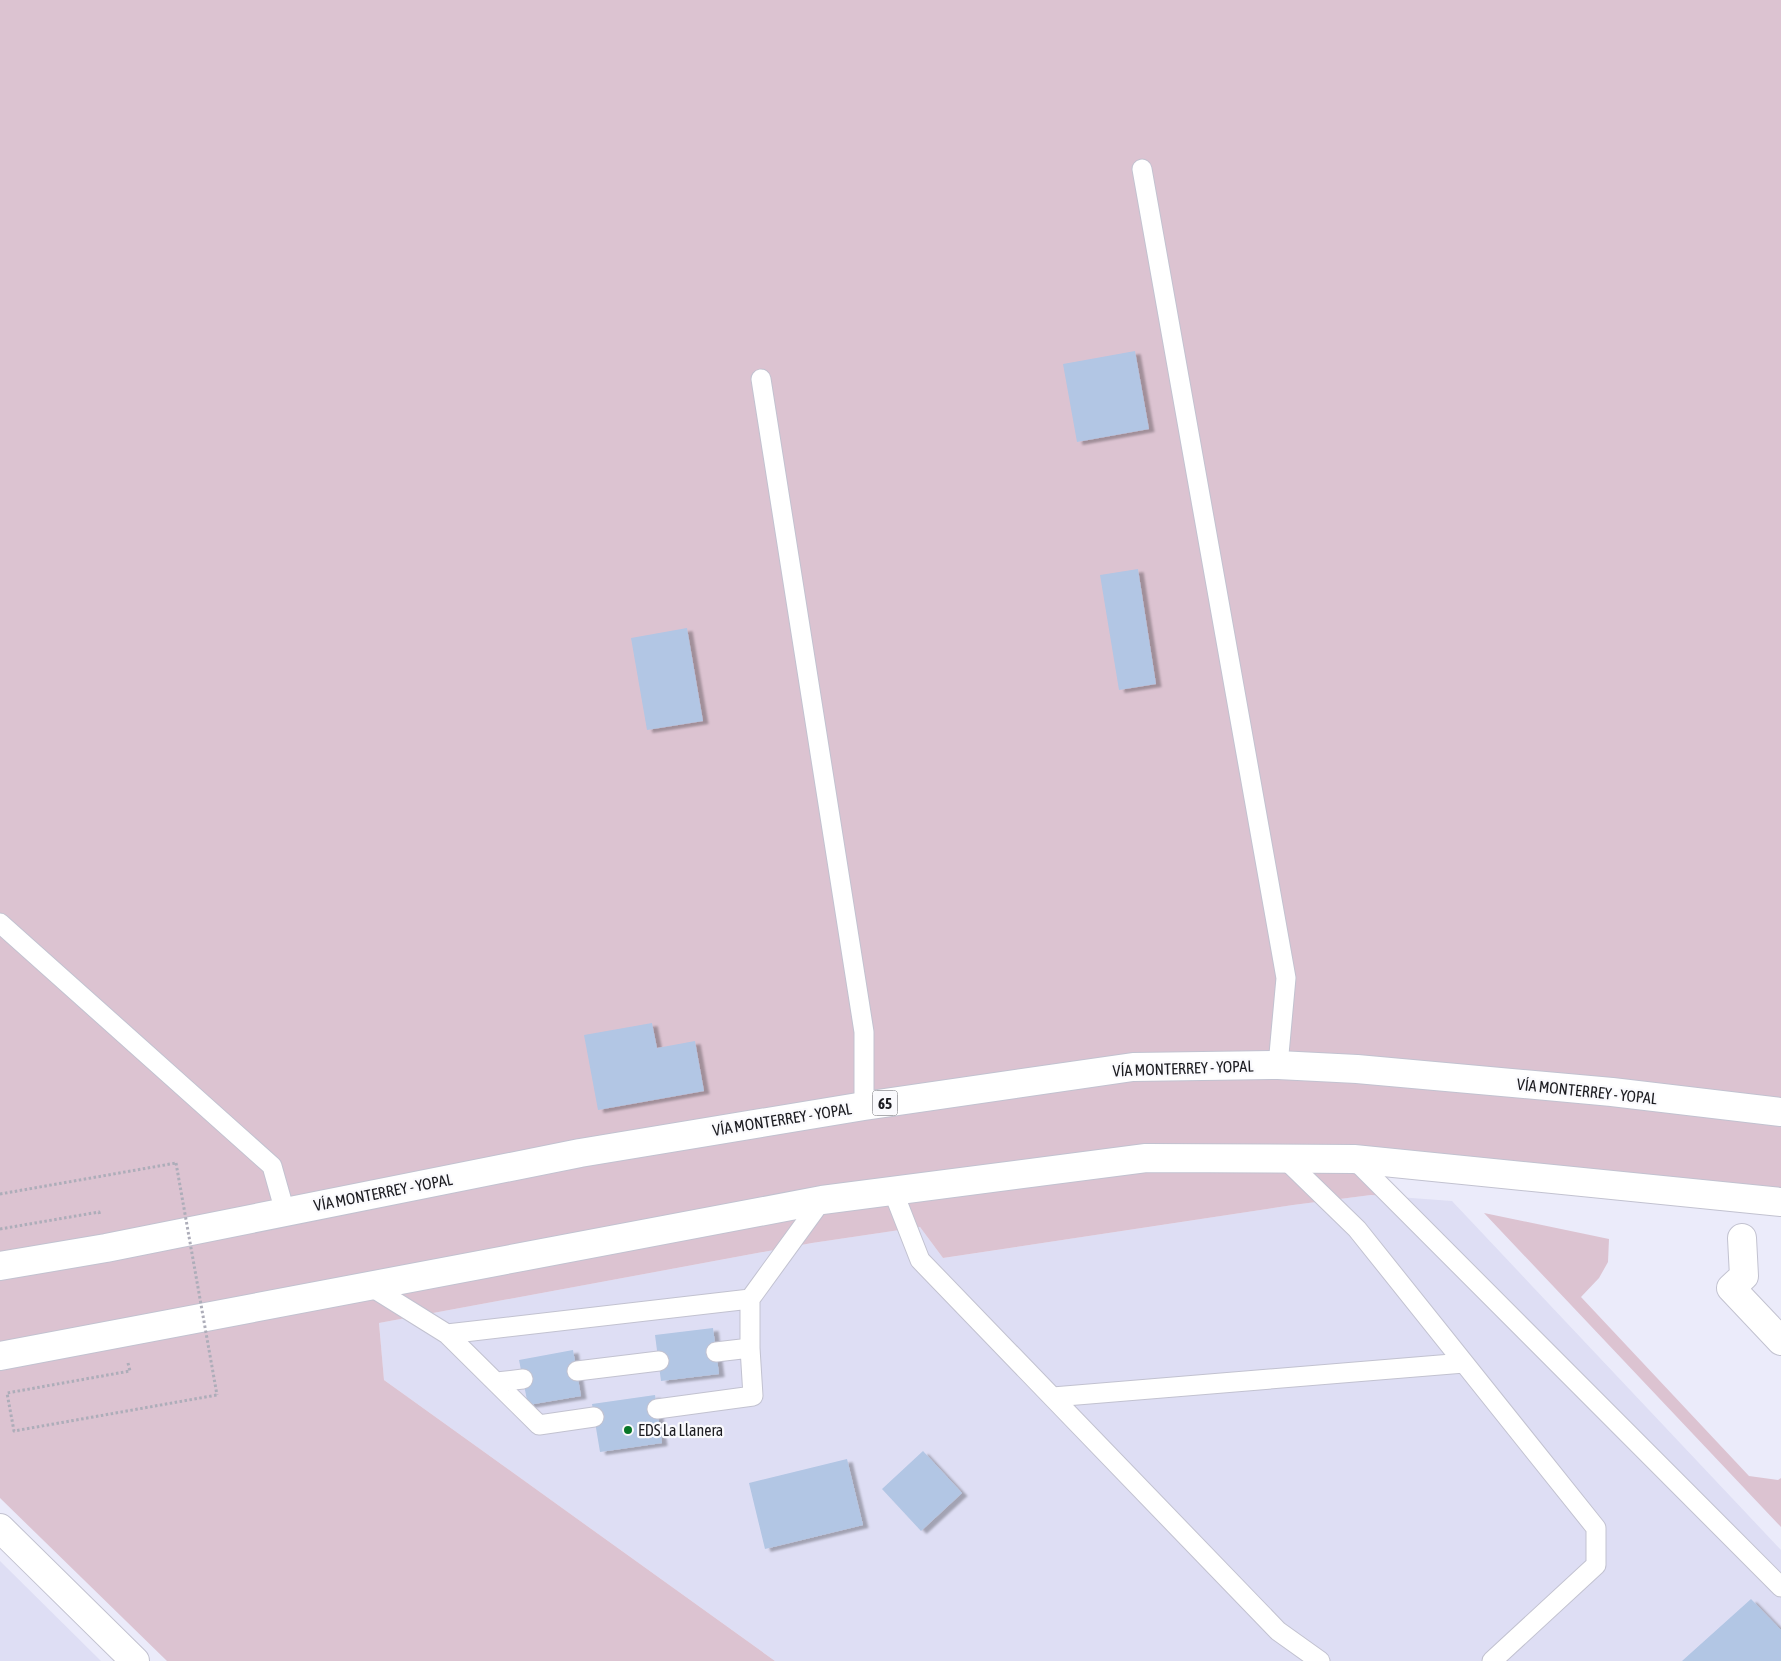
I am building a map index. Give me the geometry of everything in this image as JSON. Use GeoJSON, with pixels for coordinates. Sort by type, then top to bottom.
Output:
{"type":"FeatureCollection","features":[{"type":"Feature","properties":{"kind":"main road","name":"VÍA MONTERREY - YOPAL"},"geometry":{"type":"LineString","coordinates":[[0,1266],[106,1248],[580,1153],[864,1106],[1132,1067],[1278,1065],[1357,1069],[1612,1092],[1781,1112]]}},
{"type":"Feature","properties":{"kind":"main road"},"geometry":{"type":"LineString","coordinates":[[0,1356],[822,1200],[1146,1158],[1354,1159],[1781,1202]]}},
{"type":"Feature","properties":{"kind":"main road"},"geometry":{"type":"LineString","coordinates":[[1742,1238],[1744,1276],[1732,1288],[1781,1341]]}},
{"type":"Feature","properties":{"kind":"main road"},"geometry":{"type":"LineString","coordinates":[[0,1528],[135,1661]]}},
{"type":"Feature","properties":{"kind":"lane"},"geometry":{"type":"LineString","coordinates":[[1142,169],[1286,978],[1278,1065]]}},
{"type":"Feature","properties":{"kind":"lane"},"geometry":{"type":"LineString","coordinates":[[761,379],[864,1032],[864,1106]]}},
{"type":"Feature","properties":{"kind":"lane"},"geometry":{"type":"LineString","coordinates":[[0,923],[272,1166],[285,1212]]}},
{"type":"Feature","properties":{"kind":"lane"},"geometry":{"type":"LineString","coordinates":[[1285,1159],[1357,1229],[1596,1528],[1596,1565],[1492,1661]]}},
{"type":"Feature","properties":{"kind":"lane"},"geometry":{"type":"LineString","coordinates":[[1354,1159],[1781,1587]]}},
{"type":"Feature","properties":{"kind":"lane"},"geometry":{"type":"LineString","coordinates":[[892,1191],[920,1260],[1278,1631],[1320,1661]]}},
{"type":"Feature","properties":{"kind":"lane"},"geometry":{"type":"LineString","coordinates":[[657,1409],[753,1396],[750,1348],[750,1299],[822,1200]]}},
{"type":"Feature","properties":{"kind":"lane"},"geometry":{"type":"LineString","coordinates":[[370,1286],[447,1334],[539,1425],[594,1418]]}},
{"type":"Feature","properties":{"kind":"lane"},"geometry":{"type":"LineString","coordinates":[[447,1334],[750,1299]]}},
{"type":"Feature","properties":{"kind":"lane"},"geometry":{"type":"LineString","coordinates":[[716,1352],[750,1348]]}},
{"type":"Feature","properties":{"kind":"lane"},"geometry":{"type":"LineString","coordinates":[[577,1371],[659,1360]]}},
{"type":"Feature","properties":{"kind":"lane"},"geometry":{"type":"LineString","coordinates":[[1053,1397],[1464,1363]]}},
{"type":"Feature","properties":{"kind":"lane"},"geometry":{"type":"LineString","coordinates":[[496,1382],[523,1379]]}},
{"type":"Feature","properties":{"kind":"path"},"geometry":{"type":"LineString","coordinates":[[0,1194],[176,1163],[217,1395],[14,1430],[7,1393],[130,1371],[123,1333]]}},
{"type":"Feature","properties":{"kind":"shaded area"},"geometry":{"type":"Polygon","coordinates":[[[0,0],[1781,0],[1781,1213],[1358,1168],[1385,1196],[1371,1195],[1293,1205],[943,1258],[920,1227],[812,1243],[379,1323],[384,1380],[775,1661],[167,1661],[0,1498],[0,0]]]}},
{"type":"Feature","properties":{"kind":"shaded area"},"geometry":{"type":"Polygon","coordinates":[[[1371,1195],[1452,1201],[1781,1550],[1781,1661],[775,1661],[384,1380],[379,1323],[812,1243],[920,1227],[943,1258],[1371,1195]]]}},
{"type":"Feature","properties":{"kind":"shaded area"},"geometry":{"type":"Polygon","coordinates":[[[1484,1213],[1609,1239],[1608,1262],[1599,1278],[1581,1297],[1749,1476],[1778,1480],[1781,1478],[1781,1527],[1484,1213]]]}},
{"type":"Feature","properties":{"kind":"shaded area"},"geometry":{"type":"Polygon","coordinates":[[[0,1561],[101,1661],[0,1661],[0,1561]]]}},
{"type":"Feature","properties":{"kind":"building"},"geometry":{"type":"Polygon","coordinates":[[[1135,351],[1149,429],[1077,442],[1063,364],[1135,351]]]}},
{"type":"Feature","properties":{"kind":"building"},"geometry":{"type":"Polygon","coordinates":[[[1138,569],[1156,684],[1119,690],[1100,575],[1138,569]]]}},
{"type":"Feature","properties":{"kind":"building"},"geometry":{"type":"Polygon","coordinates":[[[687,628],[703,721],[647,730],[631,638],[687,628]]]}},
{"type":"Feature","properties":{"kind":"building"},"geometry":{"type":"Polygon","coordinates":[[[652,1023],[657,1048],[695,1041],[704,1091],[598,1110],[584,1035],[652,1023]]]}},
{"type":"Feature","properties":{"kind":"building","name":"EDS La Llanera"},"geometry":{"type":"Polygon","coordinates":[[[713,1328],[719,1374],[661,1381],[655,1335],[713,1328]]]}},
{"type":"Feature","properties":{"kind":"building"},"geometry":{"type":"Polygon","coordinates":[[[573,1350],[581,1396],[528,1405],[519,1360],[573,1350]]]}},
{"type":"Feature","properties":{"kind":"building","name":"EDS La Llanera"},"geometry":{"type":"Polygon","coordinates":[[[655,1395],[662,1443],[600,1452],[592,1404],[655,1395]]]}},
{"type":"Feature","properties":{"kind":"building"},"geometry":{"type":"Polygon","coordinates":[[[923,1451],[962,1493],[921,1531],[882,1489],[923,1451]]]}},
{"type":"Feature","properties":{"kind":"building"},"geometry":{"type":"Polygon","coordinates":[[[847,1459],[863,1525],[765,1549],[749,1483],[847,1459]]]}},
{"type":"Feature","properties":{"kind":"building"},"geometry":{"type":"Polygon","coordinates":[[[1751,1599],[1781,1630],[1781,1661],[1682,1661],[1751,1599]]]}},
{"type":"Feature","properties":{"kind":"place","name":"EDS La Llanera"},"geometry":{"type":"Point","coordinates":[628,1430]}}]}
